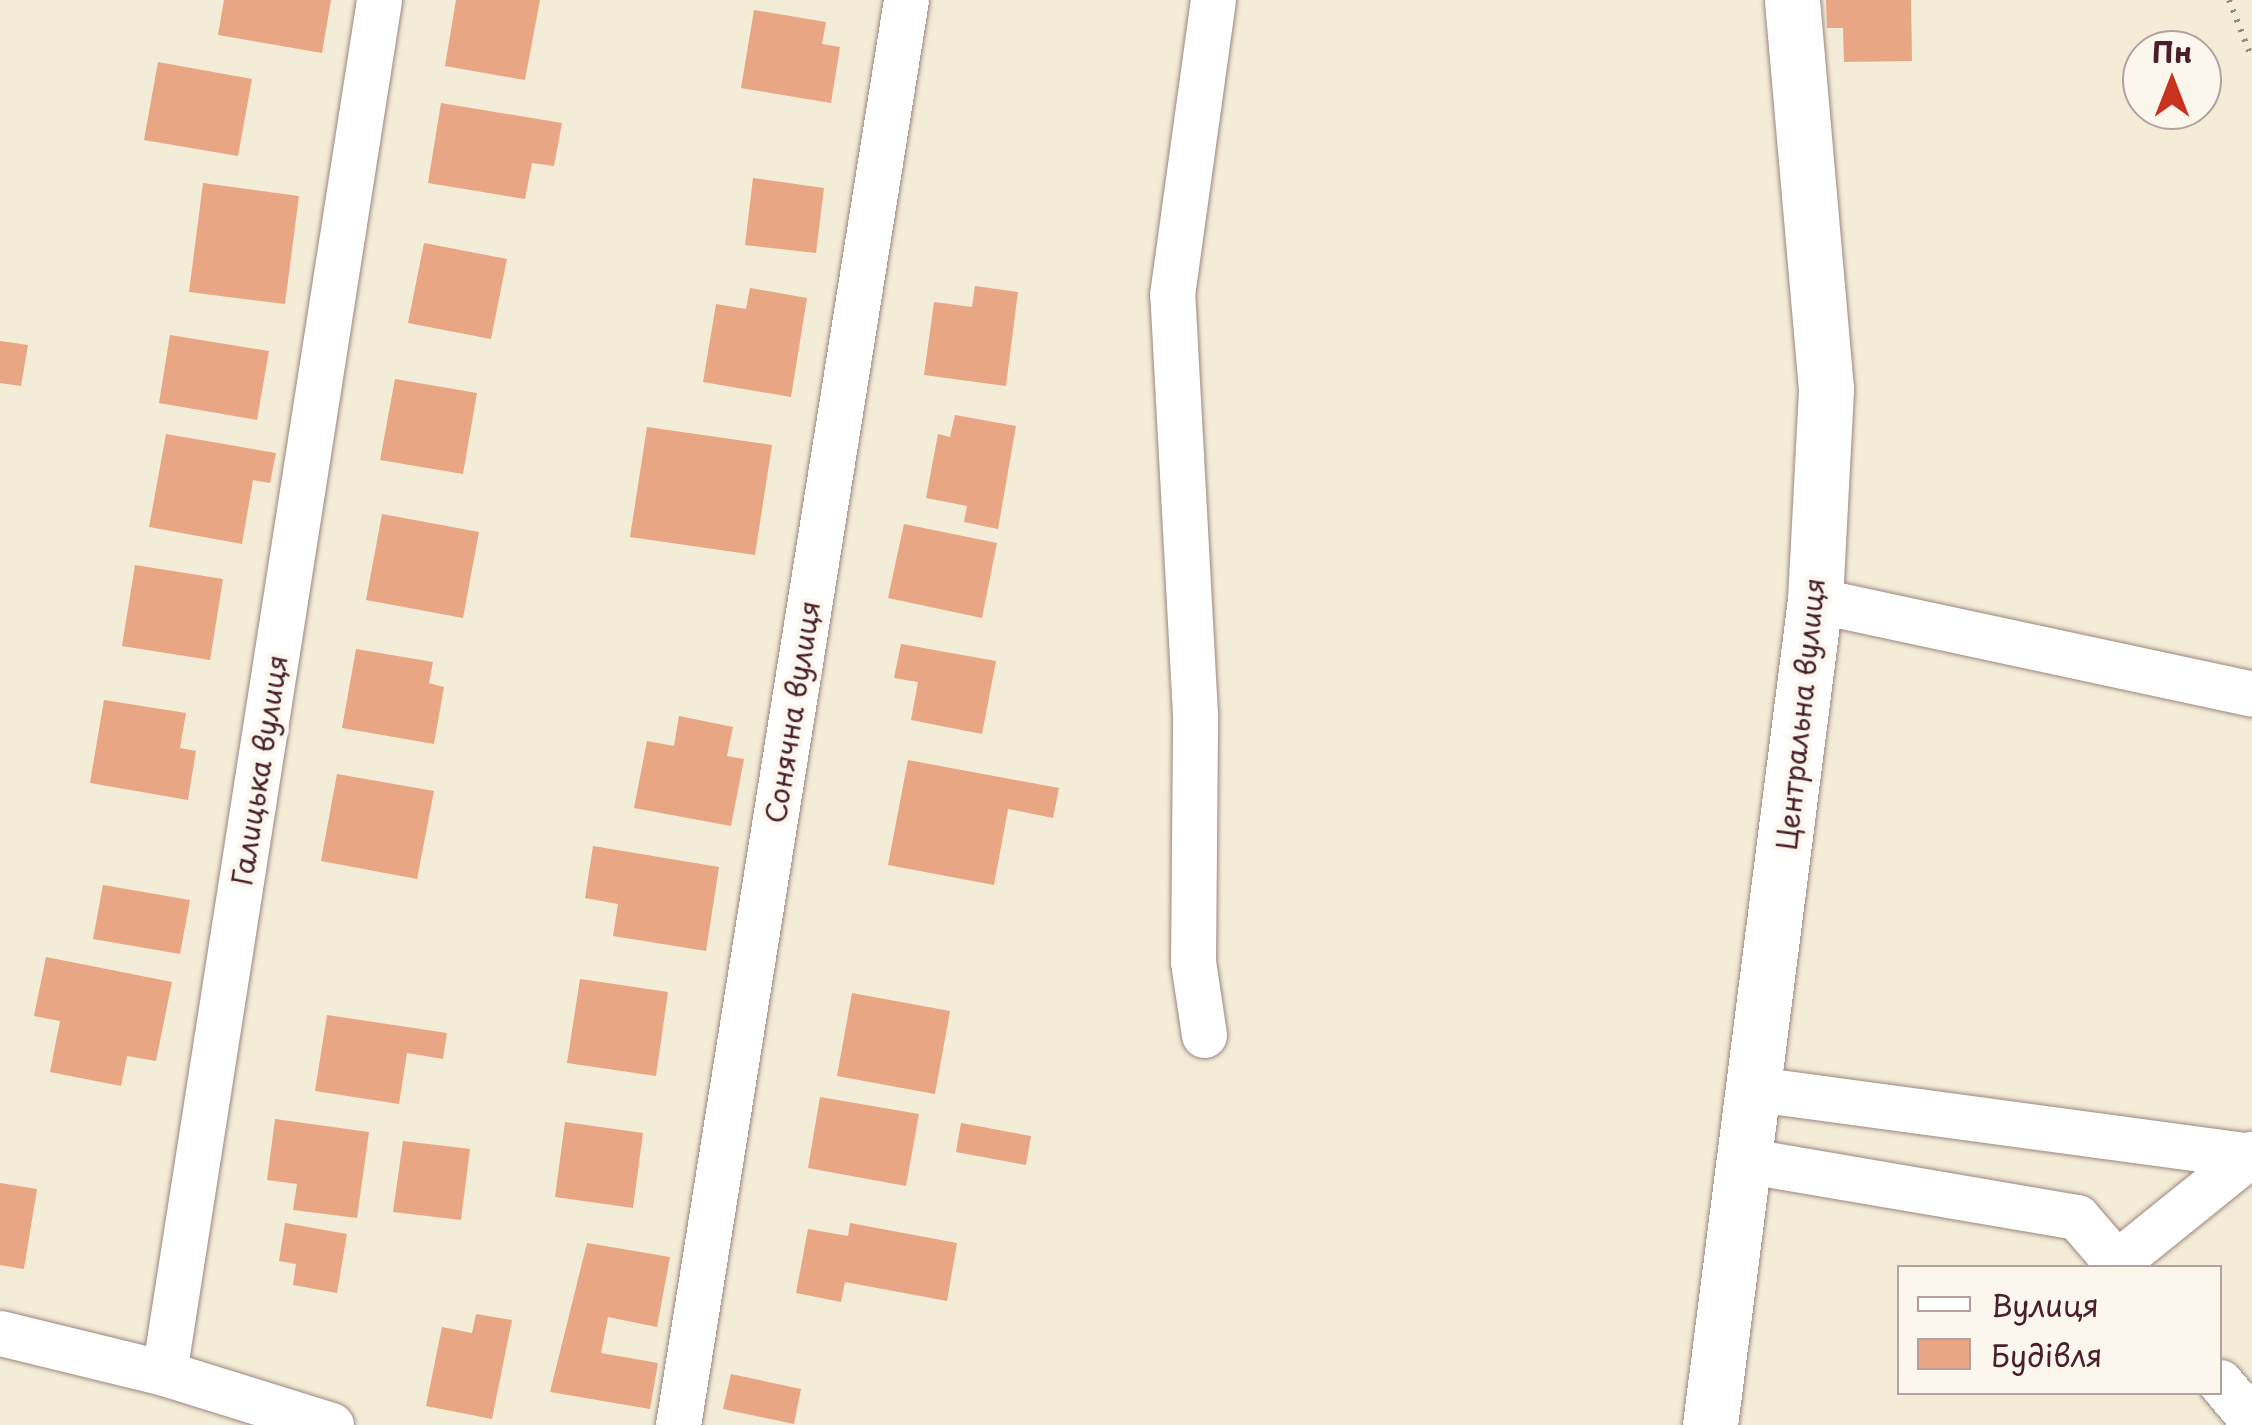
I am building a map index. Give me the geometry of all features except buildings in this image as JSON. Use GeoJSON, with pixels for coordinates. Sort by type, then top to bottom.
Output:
{"type":"FeatureCollection","features":[{"type":"Feature","properties":{"kind":"main road","name":"Центральна вулиця"},"geometry":{"type":"LineString","coordinates":[[1710,1425],[1750,1161],[1814,600],[1826,389],[1792,0]]}},
{"type":"Feature","properties":{"kind":"street","name":"Галицька вулиця"},"geometry":{"type":"LineString","coordinates":[[164,1373],[379,0]]}},
{"type":"Feature","properties":{"kind":"street","name":"Сонячна вулиця"},"geometry":{"type":"LineString","coordinates":[[678,1425],[906,0]]}},
{"type":"Feature","properties":{"kind":"street"},"geometry":{"type":"LineString","coordinates":[[1204,1034],[1193,961],[1195,714],[1172,295],[1214,0]]}},
{"type":"Feature","properties":{"kind":"street"},"geometry":{"type":"LineString","coordinates":[[1814,600],[2252,694]]}},
{"type":"Feature","properties":{"kind":"street"},"geometry":{"type":"LineString","coordinates":[[1756,1088],[2251,1155]]}},
{"type":"Feature","properties":{"kind":"street"},"geometry":{"type":"LineString","coordinates":[[1750,1161],[2077,1216],[2118,1265],[2251,1155]]}},
{"type":"Feature","properties":{"kind":"street"},"geometry":{"type":"LineString","coordinates":[[0,1333],[164,1373],[331,1425]]}},
{"type":"Feature","properties":{"kind":"street"},"geometry":{"type":"LineString","coordinates":[[2222,1384],[2252,1420]]}},
{"type":"Feature","properties":{"kind":"path"},"geometry":{"type":"LineString","coordinates":[[2230,0],[2252,59]]}}]}
